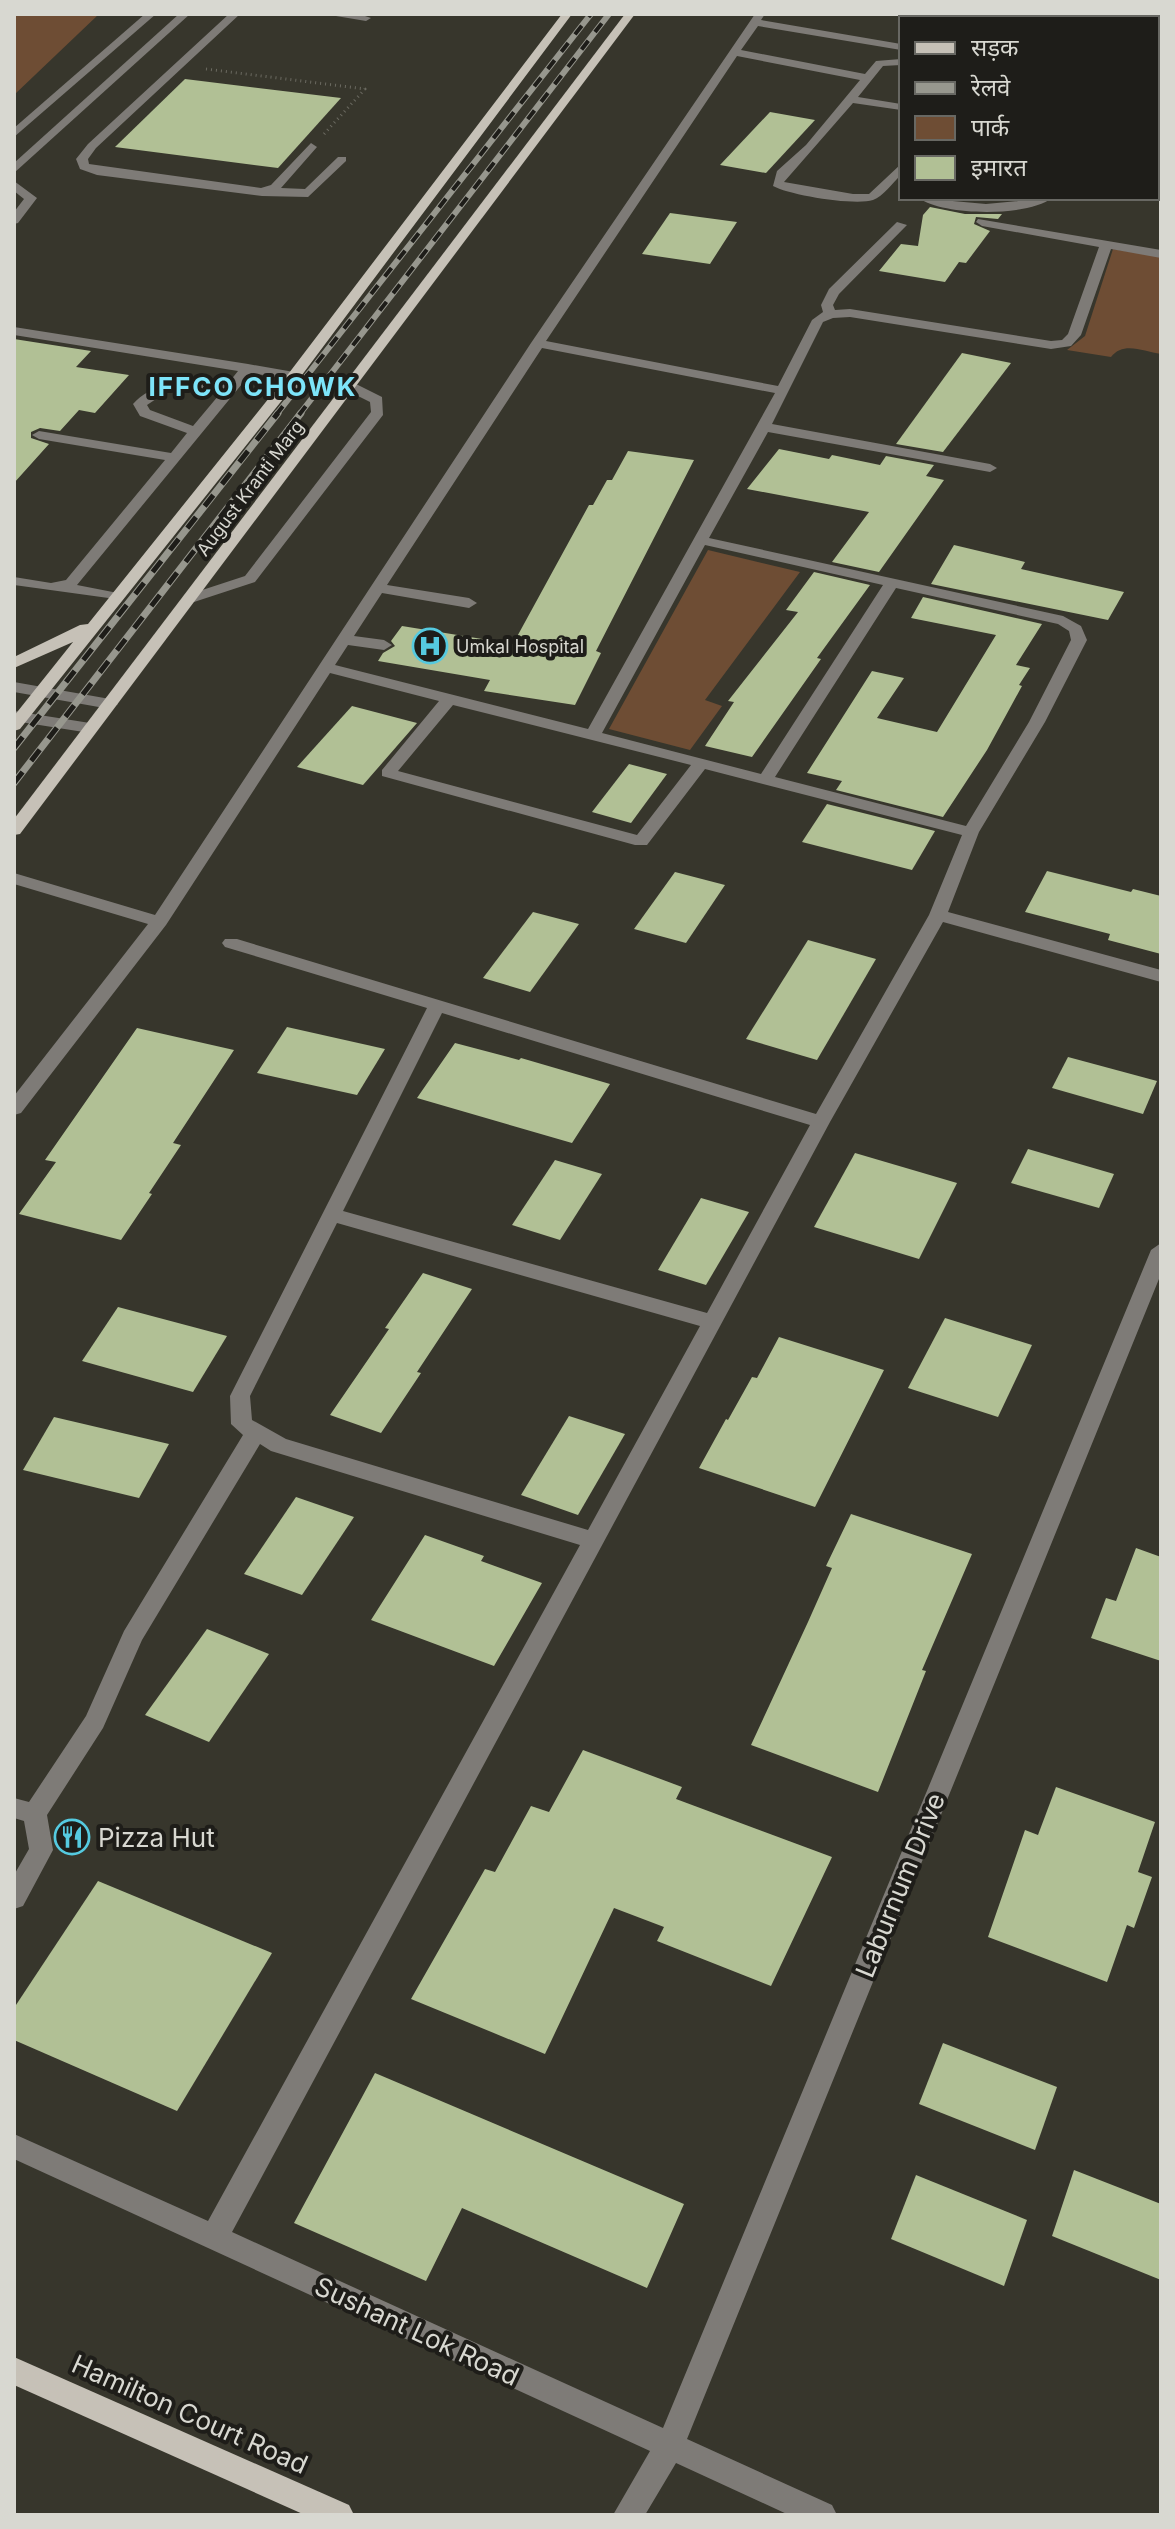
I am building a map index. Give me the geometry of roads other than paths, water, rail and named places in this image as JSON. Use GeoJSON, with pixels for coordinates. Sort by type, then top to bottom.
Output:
{"type":"FeatureCollection","features":[{"type":"Feature","properties":{"kind":"main road","name":"August Kranti Marg"},"geometry":{"type":"LineString","coordinates":[[16,720],[294,376],[567,14]]}},
{"type":"Feature","properties":{"kind":"main road","name":"August Kranti Marg"},"geometry":{"type":"LineString","coordinates":[[14,830],[630,14]]}},
{"type":"Feature","properties":{"kind":"main road"},"geometry":{"type":"LineString","coordinates":[[14,663],[72,637],[104,614]]}},
{"type":"Feature","properties":{"kind":"main road","name":"Hamilton Court Road"},"geometry":{"type":"LineString","coordinates":[[14,2371],[339,2515]]}},
{"type":"Feature","properties":{"kind":"street"},"geometry":{"type":"LineString","coordinates":[[14,134],[152,14],[187,17]]}},
{"type":"Feature","properties":{"kind":"street"},"geometry":{"type":"LineString","coordinates":[[329,14],[366,18]]}},
{"type":"Feature","properties":{"kind":"street"},"geometry":{"type":"LineString","coordinates":[[14,169],[187,17]]}},
{"type":"Feature","properties":{"kind":"street"},"geometry":{"type":"LineString","coordinates":[[14,1109],[159,922],[538,343],[757,18],[899,47]]}},
{"type":"Feature","properties":{"kind":"street"},"geometry":{"type":"LineString","coordinates":[[225,19],[92,146],[82,159],[84,166],[97,171],[308,193],[342,159]]}},
{"type":"Feature","properties":{"kind":"street"},"geometry":{"type":"LineString","coordinates":[[734,52],[868,78]]}},
{"type":"Feature","properties":{"kind":"street"},"geometry":{"type":"LineString","coordinates":[[899,62],[880,63],[810,147],[781,174],[777,183],[828,195],[872,197],[899,170]]}},
{"type":"Feature","properties":{"kind":"street"},"geometry":{"type":"LineString","coordinates":[[850,99],[899,107]]}},
{"type":"Feature","properties":{"kind":"street"},"geometry":{"type":"LineString","coordinates":[[270,191],[311,147]]}},
{"type":"Feature","properties":{"kind":"street"},"geometry":{"type":"LineString","coordinates":[[14,185],[31,198],[14,220]]}},
{"type":"Feature","properties":{"kind":"street"},"geometry":{"type":"LineString","coordinates":[[931,200],[990,207],[1023,205],[1039,200]]}},
{"type":"Feature","properties":{"kind":"street"},"geometry":{"type":"LineString","coordinates":[[982,222],[1161,254]]}},
{"type":"Feature","properties":{"kind":"street"},"geometry":{"type":"LineString","coordinates":[[830,314],[827,305],[834,292],[901,225]]}},
{"type":"Feature","properties":{"kind":"street"},"geometry":{"type":"LineString","coordinates":[[594,733],[784,391],[818,320],[830,314],[850,313],[1051,345],[1066,343],[1074,335],[1106,245]]}},
{"type":"Feature","properties":{"kind":"street"},"geometry":{"type":"LineString","coordinates":[[14,331],[294,376]]}},
{"type":"Feature","properties":{"kind":"street"},"geometry":{"type":"LineString","coordinates":[[538,343],[784,391]]}},
{"type":"Feature","properties":{"kind":"street"},"geometry":{"type":"LineString","coordinates":[[62,587],[79,576],[248,368]]}},
{"type":"Feature","properties":{"kind":"street"},"geometry":{"type":"LineString","coordinates":[[196,432],[145,413],[140,404],[148,395],[161,389],[184,385],[235,385]]}},
{"type":"Feature","properties":{"kind":"street"},"geometry":{"type":"LineString","coordinates":[[189,599],[250,579],[378,412],[377,400],[349,386]]}},
{"type":"Feature","properties":{"kind":"street"},"geometry":{"type":"LineString","coordinates":[[764,427],[990,468]]}},
{"type":"Feature","properties":{"kind":"street"},"geometry":{"type":"LineString","coordinates":[[39,435],[175,458]]}},
{"type":"Feature","properties":{"kind":"street"},"geometry":{"type":"LineString","coordinates":[[214,2238],[821,1122],[938,915],[971,832],[1037,722],[1079,640],[1076,629],[1063,621],[701,540]]}},
{"type":"Feature","properties":{"kind":"street"},"geometry":{"type":"LineString","coordinates":[[14,581],[118,597]]}},
{"type":"Feature","properties":{"kind":"street"},"geometry":{"type":"LineString","coordinates":[[766,779],[892,583]]}},
{"type":"Feature","properties":{"kind":"street"},"geometry":{"type":"LineString","coordinates":[[378,588],[469,603]]}},
{"type":"Feature","properties":{"kind":"street"},"geometry":{"type":"LineString","coordinates":[[346,640],[384,645]]}},
{"type":"Feature","properties":{"kind":"street"},"geometry":{"type":"LineString","coordinates":[[328,668],[594,733],[971,832]]}},
{"type":"Feature","properties":{"kind":"street"},"geometry":{"type":"LineString","coordinates":[[14,687],[110,704]]}},
{"type":"Feature","properties":{"kind":"street"},"geometry":{"type":"LineString","coordinates":[[450,698],[388,773],[641,841],[702,762]]}},
{"type":"Feature","properties":{"kind":"street"},"geometry":{"type":"LineString","coordinates":[[16,720],[90,728]]}},
{"type":"Feature","properties":{"kind":"street"},"geometry":{"type":"LineString","coordinates":[[14,878],[159,922]]}},
{"type":"Feature","properties":{"kind":"street"},"geometry":{"type":"LineString","coordinates":[[938,915],[1161,976]]}},
{"type":"Feature","properties":{"kind":"street"},"geometry":{"type":"LineString","coordinates":[[231,943],[821,1122]]}},
{"type":"Feature","properties":{"kind":"street"},"geometry":{"type":"LineString","coordinates":[[437,1006],[240,1396],[242,1424],[279,1445],[593,1540]]}},
{"type":"Feature","properties":{"kind":"street"},"geometry":{"type":"LineString","coordinates":[[332,1215],[712,1322]]}},
{"type":"Feature","properties":{"kind":"street","name":"Laburnum Drive"},"geometry":{"type":"LineString","coordinates":[[628,2515],[670,2446],[1161,1250]]}},
{"type":"Feature","properties":{"kind":"street"},"geometry":{"type":"LineString","coordinates":[[14,1898],[41,1850],[24,1811],[95,1721],[132,1637],[256,1432]]}},
{"type":"Feature","properties":{"kind":"street","name":"Sushant Lok Road"},"geometry":{"type":"LineString","coordinates":[[14,2146],[822,2515]]}},
{"type":"Feature","properties":{"kind":"railway"},"geometry":{"type":"LineString","coordinates":[[276,415],[591,14]]}},
{"type":"Feature","properties":{"kind":"railway"},"geometry":{"type":"LineString","coordinates":[[299,415],[609,14]]}},
{"type":"Feature","properties":{"kind":"railway"},"geometry":{"type":"LineString","coordinates":[[14,748],[278,413]]}},
{"type":"Feature","properties":{"kind":"railway"},"geometry":{"type":"LineString","coordinates":[[14,783],[301,413]]}},
{"type":"Feature","properties":{"kind":"place","name":"Umkal Hospital"},"geometry":{"type":"Point","coordinates":[430,646]}},
{"type":"Feature","properties":{"kind":"place","name":"Pizza Hut"},"geometry":{"type":"Point","coordinates":[72,1837]}},
{"type":"Feature","properties":{"kind":"district","name":"IFFCO CHOWK"},"geometry":{"type":"Point","coordinates":[253,386]}}]}
